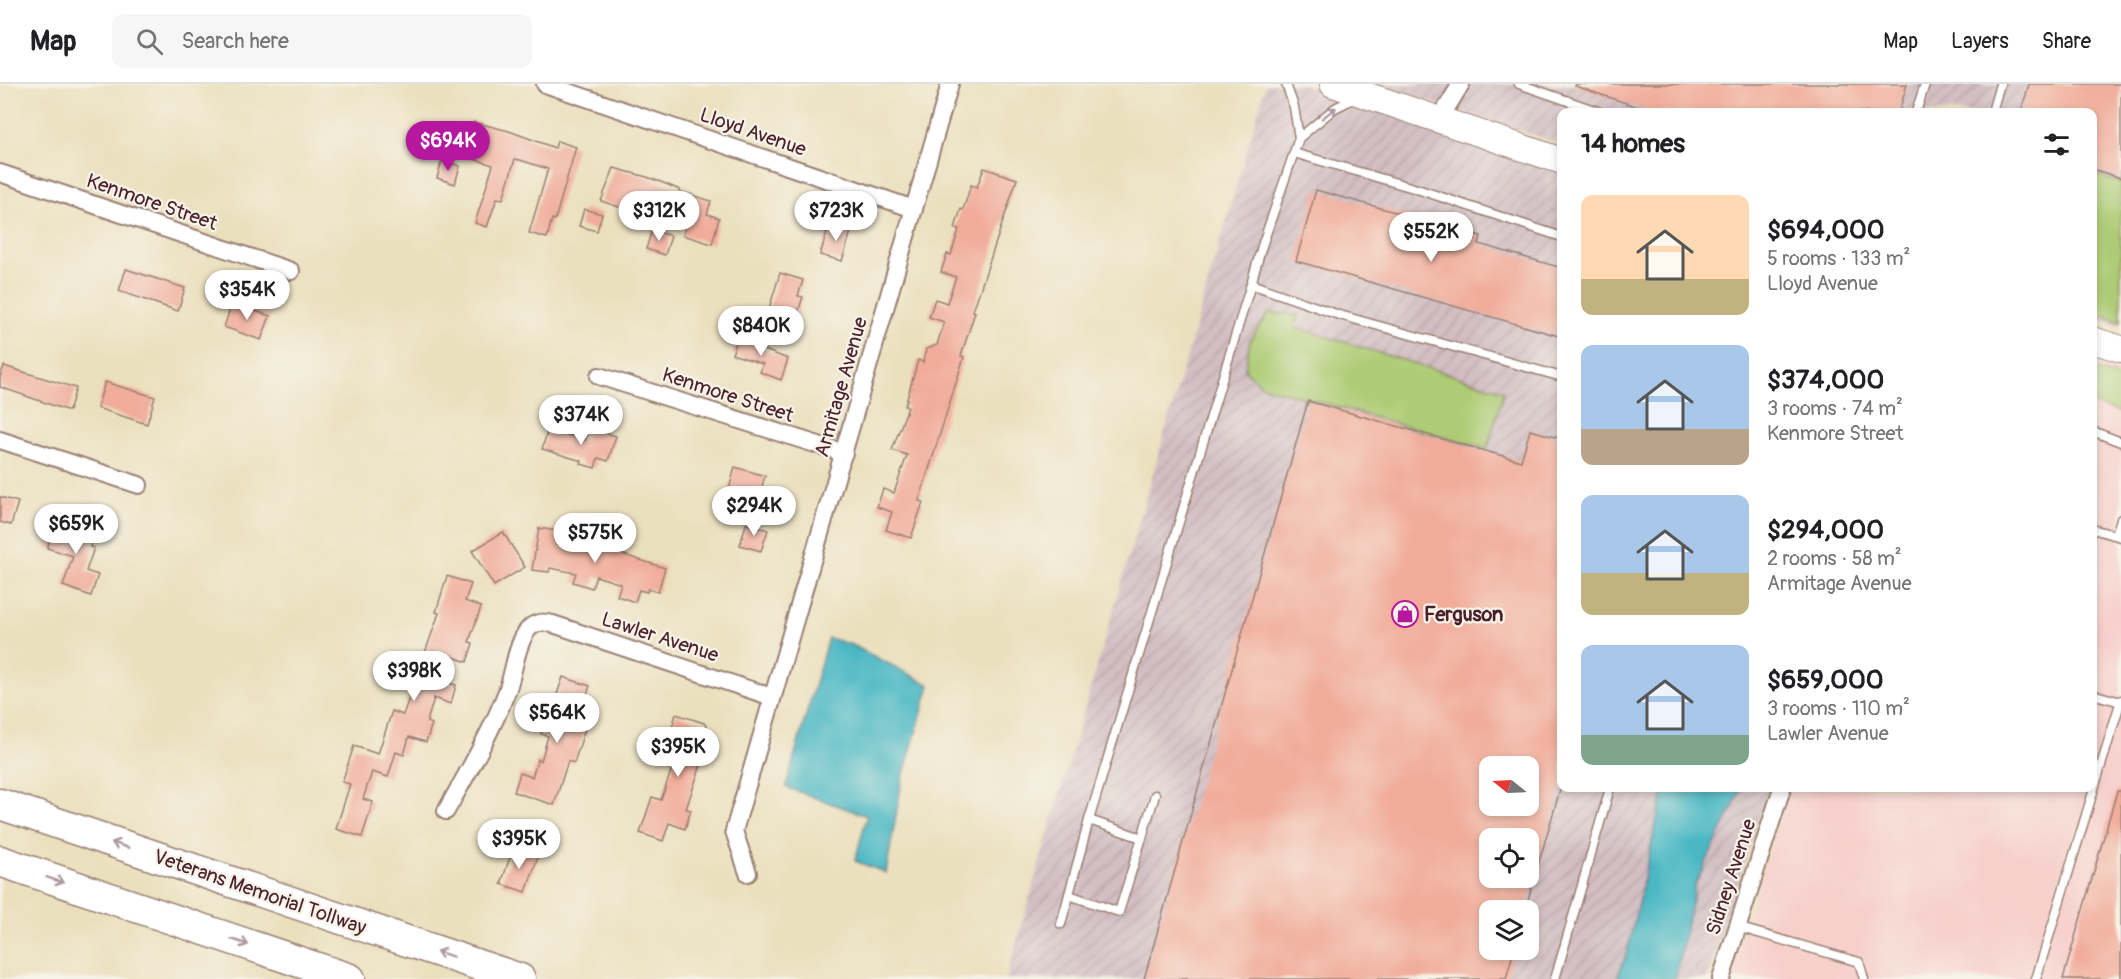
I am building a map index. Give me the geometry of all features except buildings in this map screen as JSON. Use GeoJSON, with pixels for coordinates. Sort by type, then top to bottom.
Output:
{"type":"FeatureCollection","features":[{"type":"Feature","properties":{"kind":"highway","name":"Veterans Memorial Tollway"},"geometry":{"type":"LineString","coordinates":[[0,804],[520,979]]}},
{"type":"Feature","properties":{"kind":"highway"},"geometry":{"type":"LineString","coordinates":[[0,861],[350,979]]}},
{"type":"Feature","properties":{"kind":"main road"},"geometry":{"type":"LineString","coordinates":[[1333,84],[1557,159]]}},
{"type":"Feature","properties":{"kind":"main road"},"geometry":{"type":"LineString","coordinates":[[2097,342],[2121,350]]}},
{"type":"Feature","properties":{"kind":"street","name":"Lloyd Avenue"},"geometry":{"type":"LineString","coordinates":[[545,84],[914,209]]}},
{"type":"Feature","properties":{"kind":"street","name":"Armitage Avenue"},"geometry":{"type":"LineString","coordinates":[[748,873],[734,831],[950,84]]}},
{"type":"Feature","properties":{"kind":"street"},"geometry":{"type":"LineString","coordinates":[[1439,120],[1461,84]]}},
{"type":"Feature","properties":{"kind":"street","name":"Kenmore Street"},"geometry":{"type":"LineString","coordinates":[[0,173],[291,271]]}},
{"type":"Feature","properties":{"kind":"street","name":"Kenmore Street"},"geometry":{"type":"LineString","coordinates":[[599,376],[844,453]]}},
{"type":"Feature","properties":{"kind":"street"},"geometry":{"type":"LineString","coordinates":[[0,440],[139,485]]}},
{"type":"Feature","properties":{"kind":"street","name":"Lawler Avenue"},"geometry":{"type":"LineString","coordinates":[[446,811],[490,730],[507,691],[521,641],[535,623],[553,624],[772,697]]}},
{"type":"Feature","properties":{"kind":"street","name":"Sidney Avenue"},"geometry":{"type":"LineString","coordinates":[[1721,979],[1781,792]]}},
{"type":"Feature","properties":{"kind":"lane"},"geometry":{"type":"LineString","coordinates":[[1060,924],[1089,820],[1262,246],[1299,138],[1294,107],[1286,84]]}},
{"type":"Feature","properties":{"kind":"lane"},"geometry":{"type":"LineString","coordinates":[[1519,84],[1588,108]]}},
{"type":"Feature","properties":{"kind":"lane"},"geometry":{"type":"LineString","coordinates":[[1917,108],[1925,84]]}},
{"type":"Feature","properties":{"kind":"lane"},"geometry":{"type":"LineString","coordinates":[[1993,108],[2000,84]]}},
{"type":"Feature","properties":{"kind":"lane"},"geometry":{"type":"LineString","coordinates":[[1299,138],[1335,108],[1363,94]]}},
{"type":"Feature","properties":{"kind":"lane"},"geometry":{"type":"LineString","coordinates":[[1294,153],[1417,189],[1557,235]]}},
{"type":"Feature","properties":{"kind":"lane"},"geometry":{"type":"LineString","coordinates":[[1251,284],[1336,314],[1557,376]]}},
{"type":"Feature","properties":{"kind":"lane"},"geometry":{"type":"LineString","coordinates":[[2097,433],[2121,442]]}},
{"type":"Feature","properties":{"kind":"lane"},"geometry":{"type":"LineString","coordinates":[[2097,530],[2119,536],[2121,519]]}},
{"type":"Feature","properties":{"kind":"lane"},"geometry":{"type":"LineString","coordinates":[[2097,695],[2121,702],[2097,780]]}},
{"type":"Feature","properties":{"kind":"lane"},"geometry":{"type":"LineString","coordinates":[[1555,979],[1609,792]]}},
{"type":"Feature","properties":{"kind":"lane"},"geometry":{"type":"LineString","coordinates":[[2036,979],[2093,792]]}},
{"type":"Feature","properties":{"kind":"lane"},"geometry":{"type":"LineString","coordinates":[[1069,894],[1119,912],[1155,795]]}},
{"type":"Feature","properties":{"kind":"lane"},"geometry":{"type":"LineString","coordinates":[[1089,820],[1142,838]]}},
{"type":"Feature","properties":{"kind":"lane"},"geometry":{"type":"LineString","coordinates":[[1737,927],[1859,962],[1864,979]]}},
{"type":"Feature","properties":{"kind":"shaded area"},"geometry":{"type":"Polygon","coordinates":[[[1266,84],[1303,84],[1557,170],[1557,792],[1768,792],[1707,979],[1006,979],[1266,84]]]}},
{"type":"Feature","properties":{"kind":"shaded area"},"geometry":{"type":"Polygon","coordinates":[[[1375,84],[2121,84],[2121,326],[2097,318],[2097,108],[1557,108],[1557,143],[1375,84]]]}},
{"type":"Feature","properties":{"kind":"shaded area"},"geometry":{"type":"Polygon","coordinates":[[[2097,361],[2121,371],[2121,979],[1729,979],[1788,792],[2097,792],[2097,361]]]}},
{"type":"Feature","properties":{"kind":"green space"},"geometry":{"type":"Polygon","coordinates":[[[2097,175],[2121,183],[2121,322],[2097,313],[2097,175]]]}},
{"type":"Feature","properties":{"kind":"green space"},"geometry":{"type":"Polygon","coordinates":[[[1269,313],[1298,315],[1295,327],[1504,391],[1487,449],[1263,386],[1245,370],[1250,340],[1269,313]]]}},
{"type":"Feature","properties":{"kind":"green space"},"geometry":{"type":"Polygon","coordinates":[[[2097,369],[2121,378],[2121,413],[2097,405],[2097,369]]]}},
{"type":"Feature","properties":{"kind":"water"},"geometry":{"type":"Polygon","coordinates":[[[828,638],[852,645],[930,685],[902,780],[886,873],[855,861],[867,816],[786,786],[828,638]]]}},
{"type":"Feature","properties":{"kind":"water"},"geometry":{"type":"Polygon","coordinates":[[[1663,792],[1740,792],[1695,885],[1675,979],[1617,979],[1628,949],[1663,792]]]}},
{"type":"Feature","properties":{"kind":"place","name":"Ferguson"},"geometry":{"type":"Point","coordinates":[1405,614]}}]}
